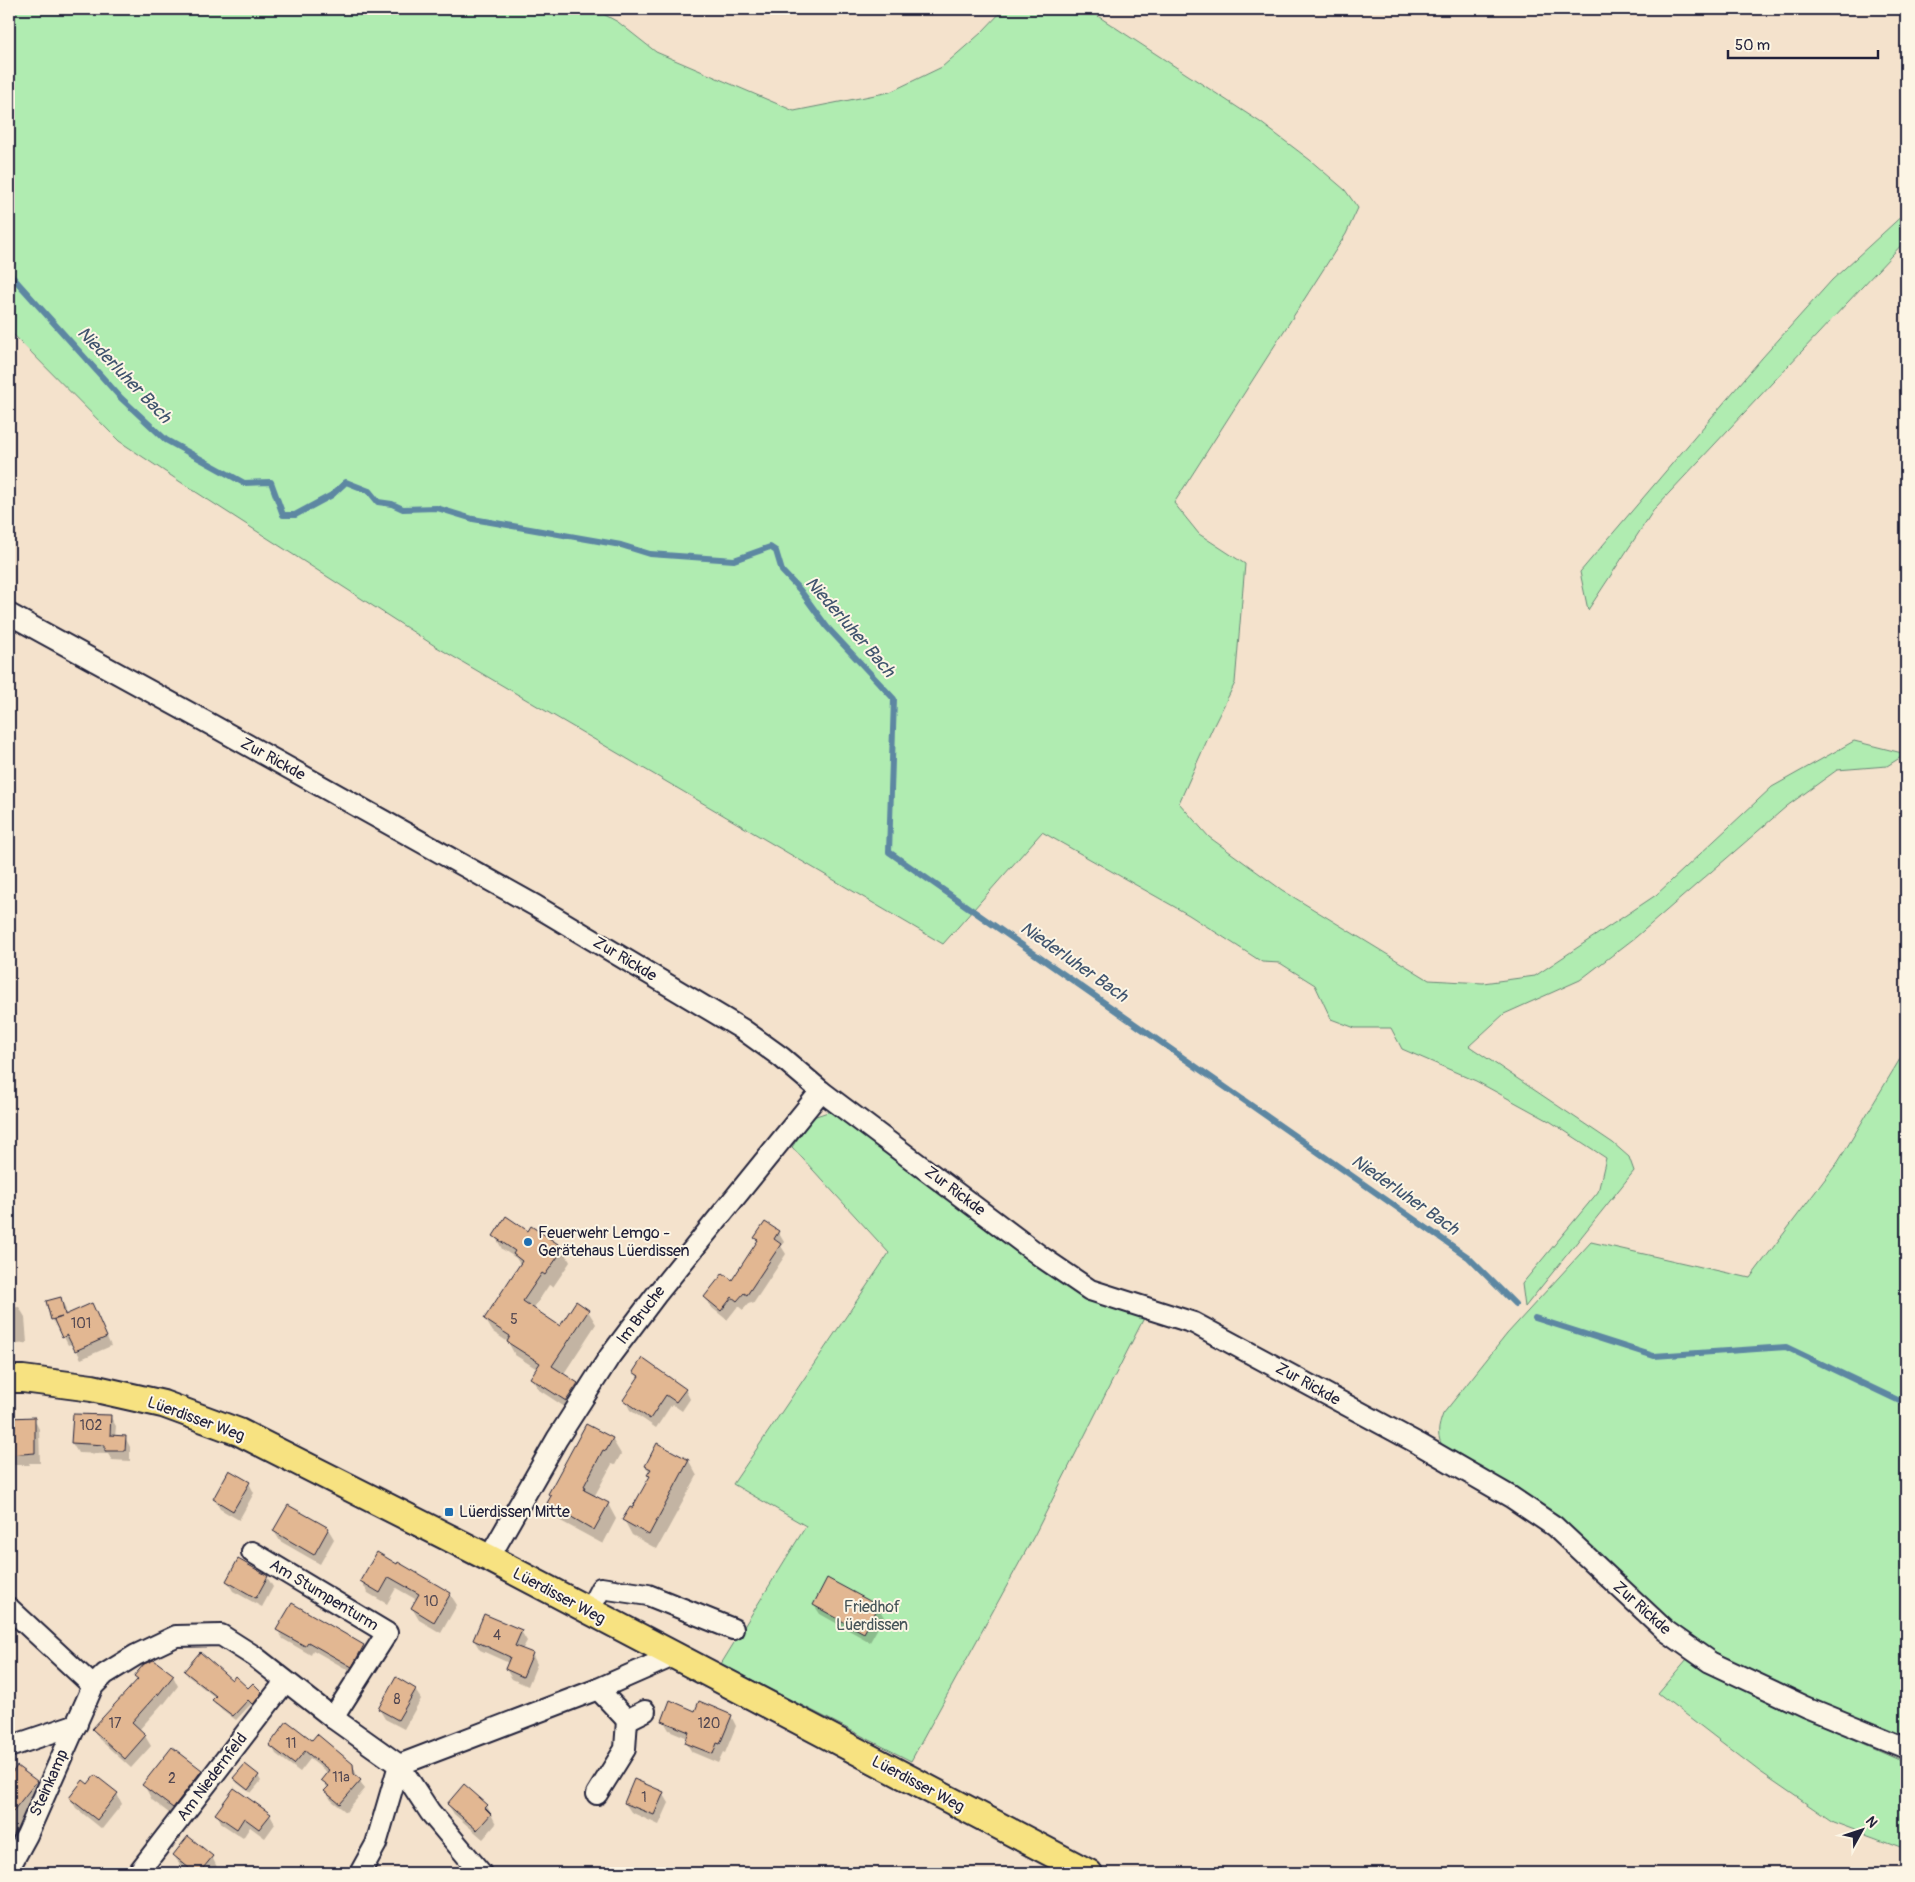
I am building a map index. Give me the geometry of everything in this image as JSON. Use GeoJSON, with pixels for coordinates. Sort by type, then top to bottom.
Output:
{"type":"FeatureCollection","features":[{"type":"Feature","properties":{"kind":"main road","name":"Lüerdisser Weg"},"geometry":{"type":"LineString","coordinates":[[9,1379],[23,1379],[101,1390],[163,1404],[239,1432],[489,1558],[1089,1873]]}},
{"type":"Feature","properties":{"kind":"street","name":"Zur Rickde"},"geometry":{"type":"LineString","coordinates":[[9,614],[210,724],[527,902],[742,1029],[782,1057],[821,1091],[1043,1258],[1090,1290],[1194,1323],[1419,1444],[1511,1497],[1554,1526],[1666,1631],[1710,1662],[1806,1706],[1906,1748]]}},
{"type":"Feature","properties":{"kind":"street","name":"Im Bruche"},"geometry":{"type":"LineString","coordinates":[[489,1558],[557,1439],[610,1356],[656,1295],[821,1091]]}},
{"type":"Feature","properties":{"kind":"street","name":"Am Stumpenturm"},"geometry":{"type":"LineString","coordinates":[[252,1552],[387,1633],[334,1718]]}},
{"type":"Feature","properties":{"kind":"street"},"geometry":{"type":"LineString","coordinates":[[589,1611],[601,1588],[648,1595],[733,1629]]}},
{"type":"Feature","properties":{"kind":"street"},"geometry":{"type":"LineString","coordinates":[[9,1608],[93,1686],[106,1674],[136,1654],[176,1636],[221,1635],[254,1656],[285,1682],[399,1765],[430,1812],[481,1873]]}},
{"type":"Feature","properties":{"kind":"street"},"geometry":{"type":"LineString","coordinates":[[399,1765],[598,1689],[673,1656]]}},
{"type":"Feature","properties":{"kind":"street","name":"Am Niedernfeld"},"geometry":{"type":"LineString","coordinates":[[138,1873],[285,1682]]}},
{"type":"Feature","properties":{"kind":"street","name":"Steinkamp"},"geometry":{"type":"LineString","coordinates":[[9,1868],[27,1835],[93,1686]]}},
{"type":"Feature","properties":{"kind":"street"},"geometry":{"type":"LineString","coordinates":[[597,1794],[625,1749],[636,1716],[598,1689]]}},
{"type":"Feature","properties":{"kind":"street","name":"Steinkamp"},"geometry":{"type":"LineString","coordinates":[[9,1748],[77,1724]]}},
{"type":"Feature","properties":{"kind":"street"},"geometry":{"type":"LineString","coordinates":[[360,1873],[376,1844],[399,1765]]}},
{"type":"Feature","properties":{"kind":"green space"},"geometry":{"type":"Polygon","coordinates":[[[9,9],[594,9],[618,22],[656,52],[794,111],[890,92],[942,67],[981,33],[1004,9],[1087,9],[1260,122],[1310,160],[1345,190],[1358,208],[1346,234],[1174,503],[1199,534],[1245,564],[1235,683],[1179,803],[1209,837],[1282,890],[1429,980],[1483,983],[1535,976],[1656,895],[1772,787],[1854,741],[1906,754],[1887,766],[1837,770],[1787,806],[1636,937],[1580,980],[1504,1014],[1469,1046],[1613,1143],[1629,1157],[1634,1171],[1525,1307],[1522,1284],[1598,1192],[1606,1158],[1551,1122],[1476,1081],[1402,1049],[1391,1028],[1355,1028],[1331,1019],[1315,985],[1280,963],[1262,962],[1189,915],[1042,832],[943,944],[435,646],[119,441],[9,330],[9,9]]]}},
{"type":"Feature","properties":{"kind":"green space"},"geometry":{"type":"Polygon","coordinates":[[[1906,212],[1906,240],[1655,508],[1588,610],[1580,572],[1762,358],[1832,280],[1906,212]]]}},
{"type":"Feature","properties":{"kind":"green space"},"geometry":{"type":"Polygon","coordinates":[[[1906,1049],[1906,1741],[1695,1646],[1444,1449],[1439,1432],[1443,1414],[1507,1334],[1591,1242],[1750,1278],[1838,1162],[1906,1049]]]}},
{"type":"Feature","properties":{"kind":"green space","name":"Friedhof Lüerdissen"},"geometry":{"type":"Polygon","coordinates":[[[828,1112],[841,1116],[1145,1316],[1034,1536],[911,1761],[721,1664],[806,1526],[733,1484],[889,1253],[792,1147],[813,1117],[828,1112]]]}},
{"type":"Feature","properties":{"kind":"green space"},"geometry":{"type":"Polygon","coordinates":[[[1687,1659],[1780,1707],[1906,1762],[1906,1849],[1833,1822],[1759,1771],[1658,1693],[1687,1659]]]}},
{"type":"Feature","properties":{"kind":"building"},"geometry":{"type":"Polygon","coordinates":[[[506,1216],[528,1231],[531,1226],[564,1248],[545,1275],[542,1273],[523,1301],[560,1326],[576,1301],[589,1310],[552,1366],[578,1383],[566,1401],[530,1378],[540,1363],[507,1342],[510,1336],[484,1319],[522,1261],[513,1254],[515,1251],[493,1236],[506,1216]]]}},
{"type":"Feature","properties":{"kind":"building"},"geometry":{"type":"Polygon","coordinates":[[[765,1222],[779,1231],[774,1239],[781,1244],[747,1295],[744,1293],[737,1301],[732,1297],[721,1311],[704,1297],[723,1273],[732,1280],[758,1240],[754,1238],[765,1222]]]}},
{"type":"Feature","properties":{"kind":"building"},"geometry":{"type":"Polygon","coordinates":[[[61,1297],[65,1315],[92,1303],[107,1337],[75,1351],[67,1335],[62,1338],[54,1320],[62,1317],[51,1320],[46,1301],[61,1297]]]}},
{"type":"Feature","properties":{"kind":"building"},"geometry":{"type":"Polygon","coordinates":[[[642,1358],[686,1389],[676,1402],[666,1395],[650,1419],[623,1400],[639,1376],[633,1372],[642,1358]]]}},
{"type":"Feature","properties":{"kind":"building"},"geometry":{"type":"Polygon","coordinates":[[[73,1414],[111,1415],[110,1435],[126,1436],[125,1451],[105,1451],[105,1445],[71,1443],[73,1414]]]}},
{"type":"Feature","properties":{"kind":"building"},"geometry":{"type":"Polygon","coordinates":[[[35,1417],[35,1453],[9,1455],[9,1418],[35,1417]]]}},
{"type":"Feature","properties":{"kind":"building"},"geometry":{"type":"Polygon","coordinates":[[[586,1424],[613,1438],[606,1451],[603,1450],[584,1486],[586,1487],[584,1490],[609,1503],[594,1530],[547,1503],[551,1496],[548,1494],[586,1424]]]}},
{"type":"Feature","properties":{"kind":"building"},"geometry":{"type":"Polygon","coordinates":[[[657,1443],[689,1460],[649,1535],[622,1520],[630,1507],[632,1508],[650,1476],[647,1475],[651,1469],[645,1466],[657,1443]]]}},
{"type":"Feature","properties":{"kind":"building"},"geometry":{"type":"Polygon","coordinates":[[[229,1470],[250,1482],[233,1511],[213,1499],[229,1470]]]}},
{"type":"Feature","properties":{"kind":"building"},"geometry":{"type":"Polygon","coordinates":[[[288,1505],[329,1528],[314,1555],[273,1531],[288,1505]]]}},
{"type":"Feature","properties":{"kind":"building"},"geometry":{"type":"Polygon","coordinates":[[[377,1552],[451,1593],[434,1622],[411,1608],[419,1594],[389,1577],[380,1593],[360,1581],[377,1552]]]}},
{"type":"Feature","properties":{"kind":"building"},"geometry":{"type":"Polygon","coordinates":[[[238,1559],[268,1576],[256,1598],[226,1581],[238,1559]]]}},
{"type":"Feature","properties":{"kind":"building"},"geometry":{"type":"Polygon","coordinates":[[[827,1578],[879,1606],[864,1633],[813,1605],[827,1578]]]}},
{"type":"Feature","properties":{"kind":"building"},"geometry":{"type":"Polygon","coordinates":[[[292,1603],[364,1645],[352,1667],[308,1642],[305,1646],[276,1630],[292,1603]]]}},
{"type":"Feature","properties":{"kind":"building"},"geometry":{"type":"Polygon","coordinates":[[[484,1614],[522,1630],[515,1646],[533,1653],[523,1677],[505,1669],[510,1657],[473,1640],[484,1614]]]}},
{"type":"Feature","properties":{"kind":"building"},"geometry":{"type":"Polygon","coordinates":[[[200,1652],[232,1680],[235,1676],[248,1688],[253,1683],[262,1692],[253,1705],[248,1700],[233,1716],[212,1700],[216,1696],[184,1671],[200,1652]]]}},
{"type":"Feature","properties":{"kind":"building"},"geometry":{"type":"Polygon","coordinates":[[[154,1660],[174,1675],[132,1722],[146,1735],[125,1759],[92,1729],[138,1679],[134,1676],[144,1664],[154,1660]]]}},
{"type":"Feature","properties":{"kind":"building"},"geometry":{"type":"Polygon","coordinates":[[[396,1677],[416,1689],[398,1720],[378,1709],[396,1677]]]}},
{"type":"Feature","properties":{"kind":"building"},"geometry":{"type":"Polygon","coordinates":[[[670,1700],[695,1711],[699,1701],[732,1715],[720,1744],[717,1743],[713,1754],[685,1743],[689,1732],[662,1721],[670,1700]]]}},
{"type":"Feature","properties":{"kind":"building"},"geometry":{"type":"Polygon","coordinates":[[[287,1721],[312,1740],[317,1734],[353,1764],[354,1774],[361,1780],[340,1804],[324,1791],[329,1786],[321,1780],[329,1770],[305,1751],[294,1764],[269,1745],[287,1721]]]}},
{"type":"Feature","properties":{"kind":"building"},"geometry":{"type":"Polygon","coordinates":[[[172,1747],[202,1770],[173,1808],[142,1785],[172,1747]]]}},
{"type":"Feature","properties":{"kind":"building"},"geometry":{"type":"Polygon","coordinates":[[[245,1764],[259,1775],[248,1790],[233,1778],[245,1764]]]}},
{"type":"Feature","properties":{"kind":"building"},"geometry":{"type":"Polygon","coordinates":[[[17,1766],[37,1781],[9,1816],[9,1777],[17,1766]]]}},
{"type":"Feature","properties":{"kind":"building"},"geometry":{"type":"Polygon","coordinates":[[[95,1775],[118,1793],[97,1820],[69,1798],[83,1780],[88,1784],[95,1775]]]}},
{"type":"Feature","properties":{"kind":"building"},"geometry":{"type":"Polygon","coordinates":[[[634,1779],[664,1792],[654,1815],[624,1803],[634,1779]]]}},
{"type":"Feature","properties":{"kind":"building"},"geometry":{"type":"Polygon","coordinates":[[[464,1784],[488,1805],[485,1808],[491,1814],[477,1830],[447,1804],[464,1784]]]}},
{"type":"Feature","properties":{"kind":"building"},"geometry":{"type":"Polygon","coordinates":[[[234,1788],[271,1814],[259,1829],[244,1818],[237,1829],[215,1814],[234,1788]]]}},
{"type":"Feature","properties":{"kind":"building"},"geometry":{"type":"Polygon","coordinates":[[[188,1836],[213,1856],[199,1873],[195,1873],[173,1855],[188,1836]]]}},
{"type":"Feature","properties":{"kind":"waterway","name":"Niederluher Bach"},"geometry":{"type":"LineString","coordinates":[[9,273],[121,398],[166,440],[244,483],[271,482],[283,515],[295,515],[332,495],[346,482],[369,491],[378,502],[392,504],[403,509],[437,508],[473,519],[621,545],[650,554],[734,560],[770,547],[776,551],[782,571],[800,590],[827,627],[894,699],[889,852],[1468,1257],[1515,1304]]}},
{"type":"Feature","properties":{"kind":"waterway"},"geometry":{"type":"LineString","coordinates":[[1535,1318],[1654,1356],[1786,1347],[1906,1404]]}},
{"type":"Feature","properties":{"kind":"place","name":"Feuerwehr Lemgo - Gerätehaus Lüerdissen"},"geometry":{"type":"Point","coordinates":[528,1242]}},
{"type":"Feature","properties":{"kind":"place","name":"Lüerdissen Mitte"},"geometry":{"type":"Point","coordinates":[449,1512]}}]}
